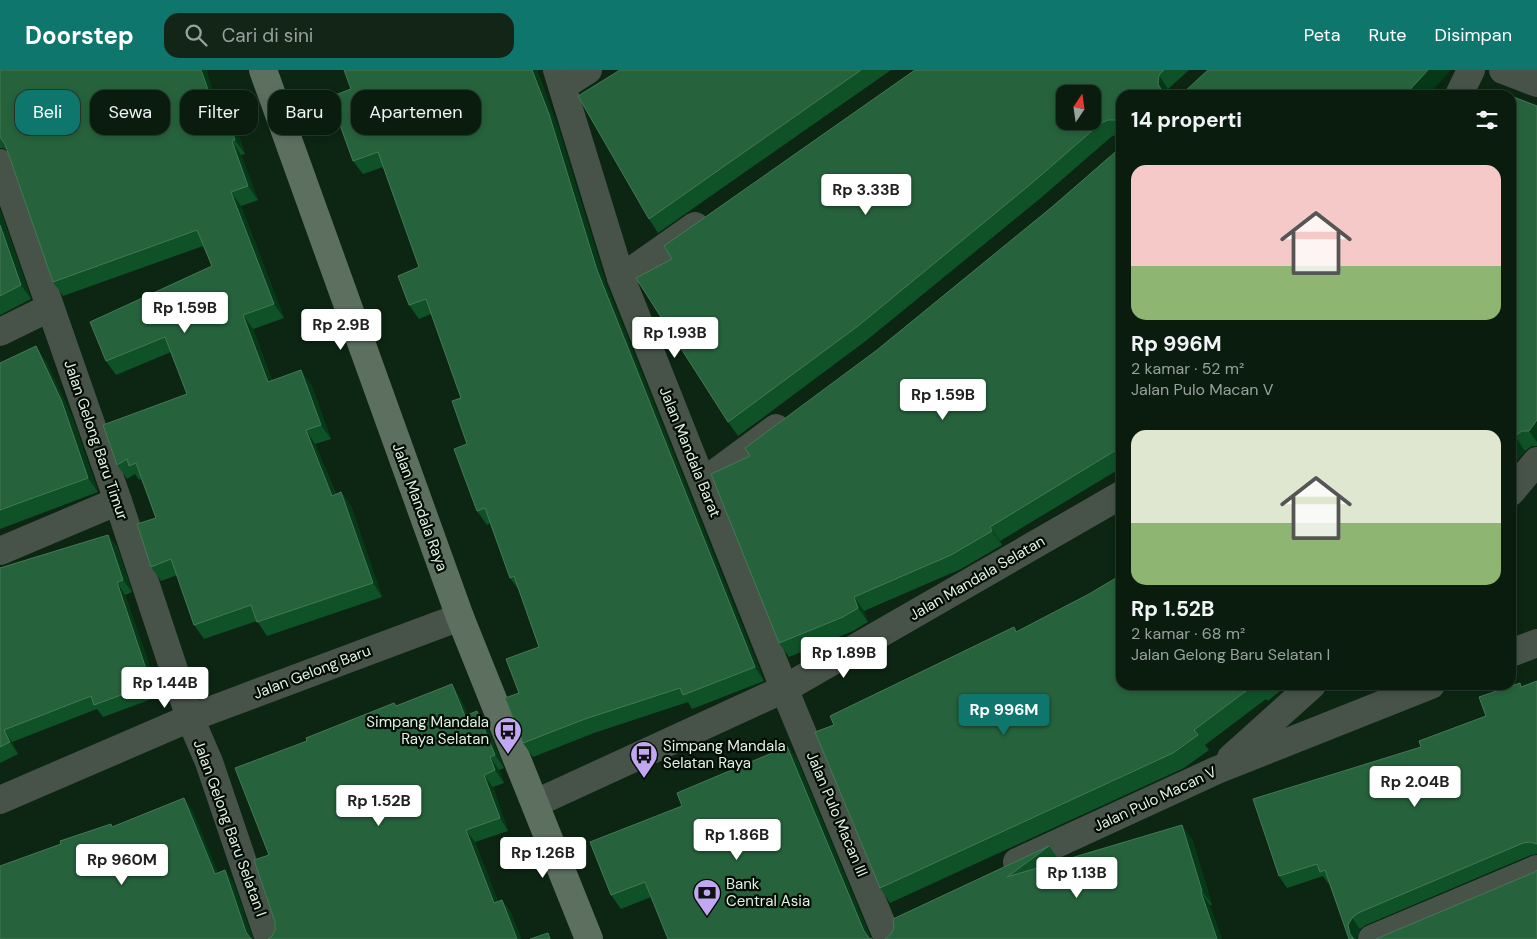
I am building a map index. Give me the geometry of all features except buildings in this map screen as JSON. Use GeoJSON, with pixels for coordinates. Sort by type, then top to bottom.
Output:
{"type":"FeatureCollection","features":[{"type":"Feature","properties":{"kind":"street","name":"Jalan Mandala Raya"},"geometry":{"type":"LineString","coordinates":[[263,70],[460,617],[589,939]]}},
{"type":"Feature","properties":{"kind":"street"},"geometry":{"type":"LineString","coordinates":[[560,78],[588,70]]}},
{"type":"Feature","properties":{"kind":"street"},"geometry":{"type":"LineString","coordinates":[[1461,90],[1471,70]]}},
{"type":"Feature","properties":{"kind":"street"},"geometry":{"type":"LineString","coordinates":[[1503,70],[1537,83]]}},
{"type":"Feature","properties":{"kind":"street","name":"Jalan Mandala Barat"},"geometry":{"type":"LineString","coordinates":[[560,78],[621,278],[784,688]]}},
{"type":"Feature","properties":{"kind":"street","name":"Jalan Gelong Baru Timur"},"geometry":{"type":"LineString","coordinates":[[0,163],[49,308],[118,501],[190,718]]}},
{"type":"Feature","properties":{"kind":"street"},"geometry":{"type":"LineString","coordinates":[[621,278],[717,211]]}},
{"type":"Feature","properties":{"kind":"street"},"geometry":{"type":"LineString","coordinates":[[0,332],[49,308]]}},
{"type":"Feature","properties":{"kind":"street"},"geometry":{"type":"LineString","coordinates":[[703,482],[798,411]]}},
{"type":"Feature","properties":{"kind":"street"},"geometry":{"type":"LineString","coordinates":[[1516,486],[1537,461]]}},
{"type":"Feature","properties":{"kind":"street","name":"Jalan Mandala Selatan"},"geometry":{"type":"LineString","coordinates":[[536,803],[784,688],[1116,498]]}},
{"type":"Feature","properties":{"kind":"street"},"geometry":{"type":"LineString","coordinates":[[0,551],[118,501]]}},
{"type":"Feature","properties":{"kind":"street","name":"Jalan Gelong Baru"},"geometry":{"type":"LineString","coordinates":[[0,800],[190,718],[460,617]]}},
{"type":"Feature","properties":{"kind":"street"},"geometry":{"type":"LineString","coordinates":[[1516,651],[1537,643]]}},
{"type":"Feature","properties":{"kind":"street","name":"Jalan Pulo Macan III"},"geometry":{"type":"LineString","coordinates":[[784,688],[891,926]]}},
{"type":"Feature","properties":{"kind":"street"},"geometry":{"type":"LineString","coordinates":[[1217,770],[1306,690]]}},
{"type":"Feature","properties":{"kind":"street","name":"Jalan Pulo Macan V"},"geometry":{"type":"LineString","coordinates":[[992,874],[1217,770],[1419,690]]}},
{"type":"Feature","properties":{"kind":"street","name":"Jalan Gelong Baru Selatan I"},"geometry":{"type":"LineString","coordinates":[[190,718],[209,762],[269,939]]}},
{"type":"Feature","properties":{"kind":"street"},"geometry":{"type":"LineString","coordinates":[[1372,939],[1537,869]]}},
{"type":"Feature","properties":{"kind":"place","name":"Simpang Mandala Raya Selatan"},"geometry":{"type":"Point","coordinates":[508,755]}},
{"type":"Feature","properties":{"kind":"place","name":"Simpang Mandala Selatan Raya"},"geometry":{"type":"Point","coordinates":[644,779]}},
{"type":"Feature","properties":{"kind":"place","name":"Bank Central Asia"},"geometry":{"type":"Point","coordinates":[707,917]}}]}
